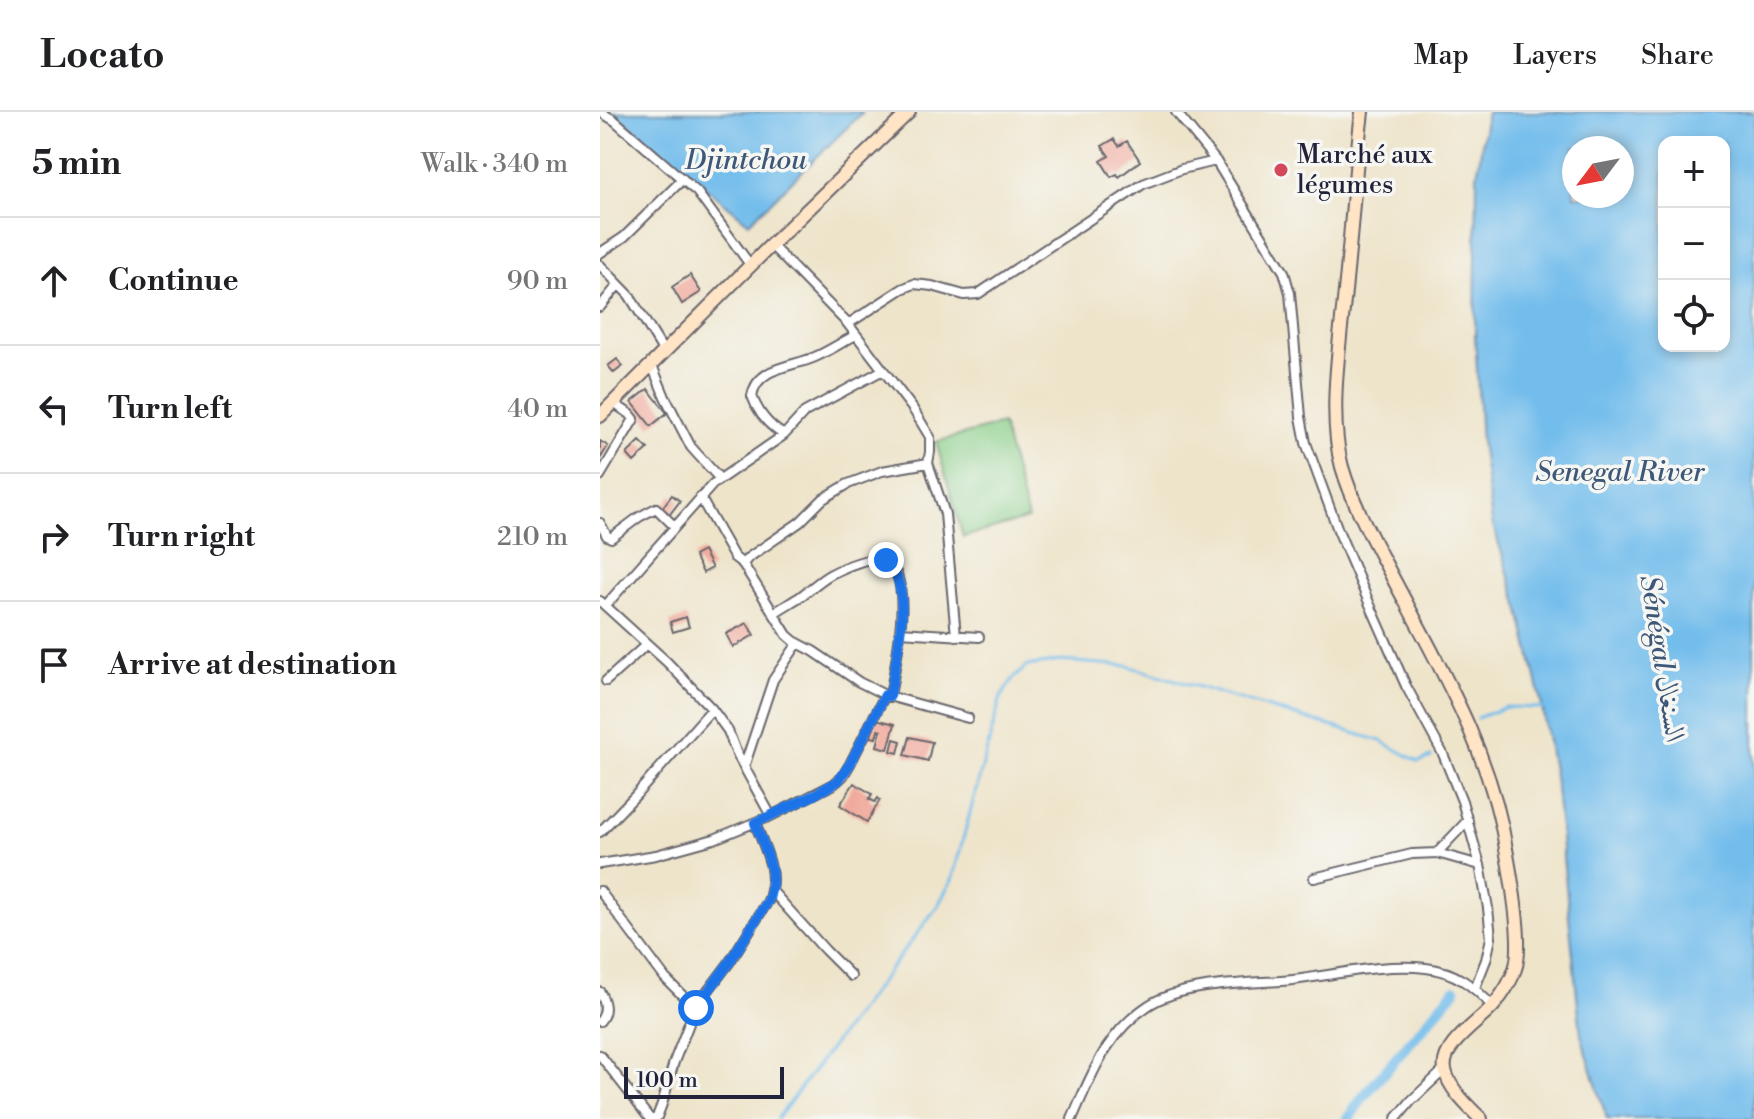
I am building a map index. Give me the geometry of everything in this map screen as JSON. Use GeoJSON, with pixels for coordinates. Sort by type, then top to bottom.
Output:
{"type":"FeatureCollection","features":[{"type":"Feature","properties":{"kind":"street"},"geometry":{"type":"LineString","coordinates":[[600,112],[614,120],[697,192],[751,266]]}},
{"type":"Feature","properties":{"kind":"street"},"geometry":{"type":"LineString","coordinates":[[604,410],[909,112]]}},
{"type":"Feature","properties":{"kind":"street"},"geometry":{"type":"LineString","coordinates":[[1176,112],[1216,161],[1284,272],[1290,293],[1306,443],[1361,584],[1406,686],[1443,754],[1468,820],[1480,865],[1491,938],[1475,988]]}},
{"type":"Feature","properties":{"kind":"street"},"geometry":{"type":"LineString","coordinates":[[1362,112],[1338,366],[1338,447],[1343,469],[1363,518],[1465,715],[1493,794],[1506,846],[1518,939],[1517,966],[1493,1007],[1457,1040],[1446,1056],[1445,1069],[1450,1082],[1481,1119]]}},
{"type":"Feature","properties":{"kind":"street"},"geometry":{"type":"LineString","coordinates":[[848,324],[914,284],[964,295],[978,294],[1143,184],[1182,169],[1216,161]]}},
{"type":"Feature","properties":{"kind":"street"},"geometry":{"type":"LineString","coordinates":[[600,253],[629,233],[683,179]]}},
{"type":"Feature","properties":{"kind":"street"},"geometry":{"type":"LineString","coordinates":[[771,245],[848,324],[913,409],[930,437],[928,463],[945,514],[956,636]]}},
{"type":"Feature","properties":{"kind":"street"},"geometry":{"type":"LineString","coordinates":[[600,265],[629,295],[664,352]]}},
{"type":"Feature","properties":{"kind":"street"},"geometry":{"type":"LineString","coordinates":[[600,307],[618,285]]}},
{"type":"Feature","properties":{"kind":"street"},"geometry":{"type":"LineString","coordinates":[[784,435],[759,412],[752,396],[754,387],[778,368],[815,358],[856,335]]}},
{"type":"Feature","properties":{"kind":"street"},"geometry":{"type":"LineString","coordinates":[[651,363],[691,447],[719,478]]}},
{"type":"Feature","properties":{"kind":"street"},"geometry":{"type":"LineString","coordinates":[[771,816],[728,731],[712,709],[602,603],[719,478],[784,435],[803,413],[883,370]]}},
{"type":"Feature","properties":{"kind":"street"},"geometry":{"type":"LineString","coordinates":[[600,476],[634,419],[630,414],[604,410]]}},
{"type":"Feature","properties":{"kind":"street"},"geometry":{"type":"LineString","coordinates":[[743,564],[800,522],[837,489],[882,471],[928,463]]}},
{"type":"Feature","properties":{"kind":"street"},"geometry":{"type":"LineString","coordinates":[[700,497],[734,557],[743,564],[787,635],[859,682],[887,696],[968,718]]}},
{"type":"Feature","properties":{"kind":"street"},"geometry":{"type":"LineString","coordinates":[[600,523],[607,536],[614,537],[654,508],[675,527]]}},
{"type":"Feature","properties":{"kind":"street"},"geometry":{"type":"LineString","coordinates":[[600,864],[695,845],[771,816],[834,784],[843,776],[887,696],[903,606],[896,572],[886,560],[859,562],[828,576],[774,613]]}},
{"type":"Feature","properties":{"kind":"street"},"geometry":{"type":"LineString","coordinates":[[900,632],[979,637]]}},
{"type":"Feature","properties":{"kind":"street"},"geometry":{"type":"LineString","coordinates":[[744,767],[773,680],[798,643]]}},
{"type":"Feature","properties":{"kind":"street"},"geometry":{"type":"LineString","coordinates":[[606,681],[647,644]]}},
{"type":"Feature","properties":{"kind":"street"},"geometry":{"type":"LineString","coordinates":[[600,832],[712,709]]}},
{"type":"Feature","properties":{"kind":"street"},"geometry":{"type":"LineString","coordinates":[[1437,853],[1468,820]]}},
{"type":"Feature","properties":{"kind":"street"},"geometry":{"type":"LineString","coordinates":[[600,1055],[652,1119],[657,1117],[695,1008],[729,963],[772,891],[771,864],[755,823]]}},
{"type":"Feature","properties":{"kind":"street"},"geometry":{"type":"LineString","coordinates":[[1314,878],[1412,854],[1437,853],[1480,865]]}},
{"type":"Feature","properties":{"kind":"street"},"geometry":{"type":"LineString","coordinates":[[600,891],[603,902],[665,978],[695,1008]]}},
{"type":"Feature","properties":{"kind":"street"},"geometry":{"type":"LineString","coordinates":[[772,891],[851,976]]}},
{"type":"Feature","properties":{"kind":"street"},"geometry":{"type":"LineString","coordinates":[[1072,1119],[1114,1035],[1153,1003],[1176,994],[1223,985],[1388,968],[1427,968],[1452,974],[1475,988],[1493,1007]]}},
{"type":"Feature","properties":{"kind":"street"},"geometry":{"type":"LineString","coordinates":[[600,992],[605,1006],[600,1021]]}},
{"type":"Feature","properties":{"kind":"street"},"geometry":{"type":"LineString","coordinates":[[1396,1119],[1445,1069]]}},
{"type":"Feature","properties":{"kind":"green space"},"geometry":{"type":"Polygon","coordinates":[[[1002,424],[1028,519],[963,537],[936,442],[1002,424]]]}},
{"type":"Feature","properties":{"kind":"water","name":"Djintchou"},"geometry":{"type":"Polygon","coordinates":[[[613,112],[863,112],[749,223],[613,112]]]}},
{"type":"Feature","properties":{"kind":"water","name":"Senegal River"},"geometry":{"type":"Polygon","coordinates":[[[1487,112],[1754,112],[1754,1119],[1607,1119],[1581,1035],[1556,788],[1540,695],[1519,607],[1492,522],[1481,442],[1475,335],[1477,176],[1487,112]]]}},
{"type":"Feature","properties":{"kind":"building"},"geometry":{"type":"Polygon","coordinates":[[[1114,139],[1119,146],[1127,141],[1140,161],[1119,177],[1117,174],[1111,177],[1101,161],[1109,156],[1102,146],[1114,139]]]}},
{"type":"Feature","properties":{"kind":"building"},"geometry":{"type":"Polygon","coordinates":[[[690,275],[701,292],[682,304],[672,287],[690,275]]]}},
{"type":"Feature","properties":{"kind":"building"},"geometry":{"type":"Polygon","coordinates":[[[617,359],[623,366],[614,373],[608,366],[617,359]]]}},
{"type":"Feature","properties":{"kind":"building"},"geometry":{"type":"Polygon","coordinates":[[[648,389],[667,413],[651,426],[632,402],[648,389]]]}},
{"type":"Feature","properties":{"kind":"building"},"geometry":{"type":"Polygon","coordinates":[[[600,441],[608,446],[600,459],[600,441]]]}},
{"type":"Feature","properties":{"kind":"building"},"geometry":{"type":"Polygon","coordinates":[[[640,441],[648,449],[634,462],[627,454],[640,441]]]}},
{"type":"Feature","properties":{"kind":"building"},"geometry":{"type":"Polygon","coordinates":[[[672,495],[680,501],[670,514],[662,508],[672,495]]]}},
{"type":"Feature","properties":{"kind":"building"},"geometry":{"type":"Polygon","coordinates":[[[703,551],[712,568],[703,573],[694,556],[703,551]]]}},
{"type":"Feature","properties":{"kind":"building"},"geometry":{"type":"Polygon","coordinates":[[[686,617],[689,627],[673,632],[670,622],[686,617]]]}},
{"type":"Feature","properties":{"kind":"building"},"geometry":{"type":"Polygon","coordinates":[[[747,623],[754,635],[733,647],[726,634],[747,623]]]}},
{"type":"Feature","properties":{"kind":"building"},"geometry":{"type":"Polygon","coordinates":[[[876,719],[895,724],[888,749],[877,746],[881,731],[878,730],[876,738],[871,737],[876,719]]]}},
{"type":"Feature","properties":{"kind":"building"},"geometry":{"type":"Polygon","coordinates":[[[910,737],[932,742],[928,761],[905,755],[910,737]]]}},
{"type":"Feature","properties":{"kind":"building"},"geometry":{"type":"Polygon","coordinates":[[[894,739],[901,741],[898,753],[891,751],[894,739]]]}},
{"type":"Feature","properties":{"kind":"building"},"geometry":{"type":"Polygon","coordinates":[[[854,783],[872,794],[869,799],[875,802],[878,798],[880,800],[867,822],[840,805],[854,783]]]}},
{"type":"Feature","properties":{"kind":"waterway"},"geometry":{"type":"LineString","coordinates":[[777,1119],[937,907],[952,880],[1001,697],[1027,666],[1061,661],[1128,666],[1381,741],[1419,762],[1431,757]]}},
{"type":"Feature","properties":{"kind":"waterway"},"geometry":{"type":"LineString","coordinates":[[1477,718],[1506,707],[1543,708]]}},
{"type":"Feature","properties":{"kind":"waterway"},"geometry":{"type":"LineString","coordinates":[[1348,1119],[1363,1097],[1455,990]]}},
{"type":"Feature","properties":{"kind":"place","name":"Marché aux légumes"},"geometry":{"type":"Point","coordinates":[1281,170]}},
{"type":"Feature","properties":{"kind":"route"},"geometry":{"type":"LineString","coordinates":[[696,1008],[729,963],[772,891],[771,864],[755,823],[838,781],[885,695],[890,696],[903,606],[896,572],[886,560]]}},
{"type":"Feature","properties":{"kind":"water label","name":"Sénégal السنغال"},"geometry":{"type":"Point","coordinates":[1662,659]}}]}
